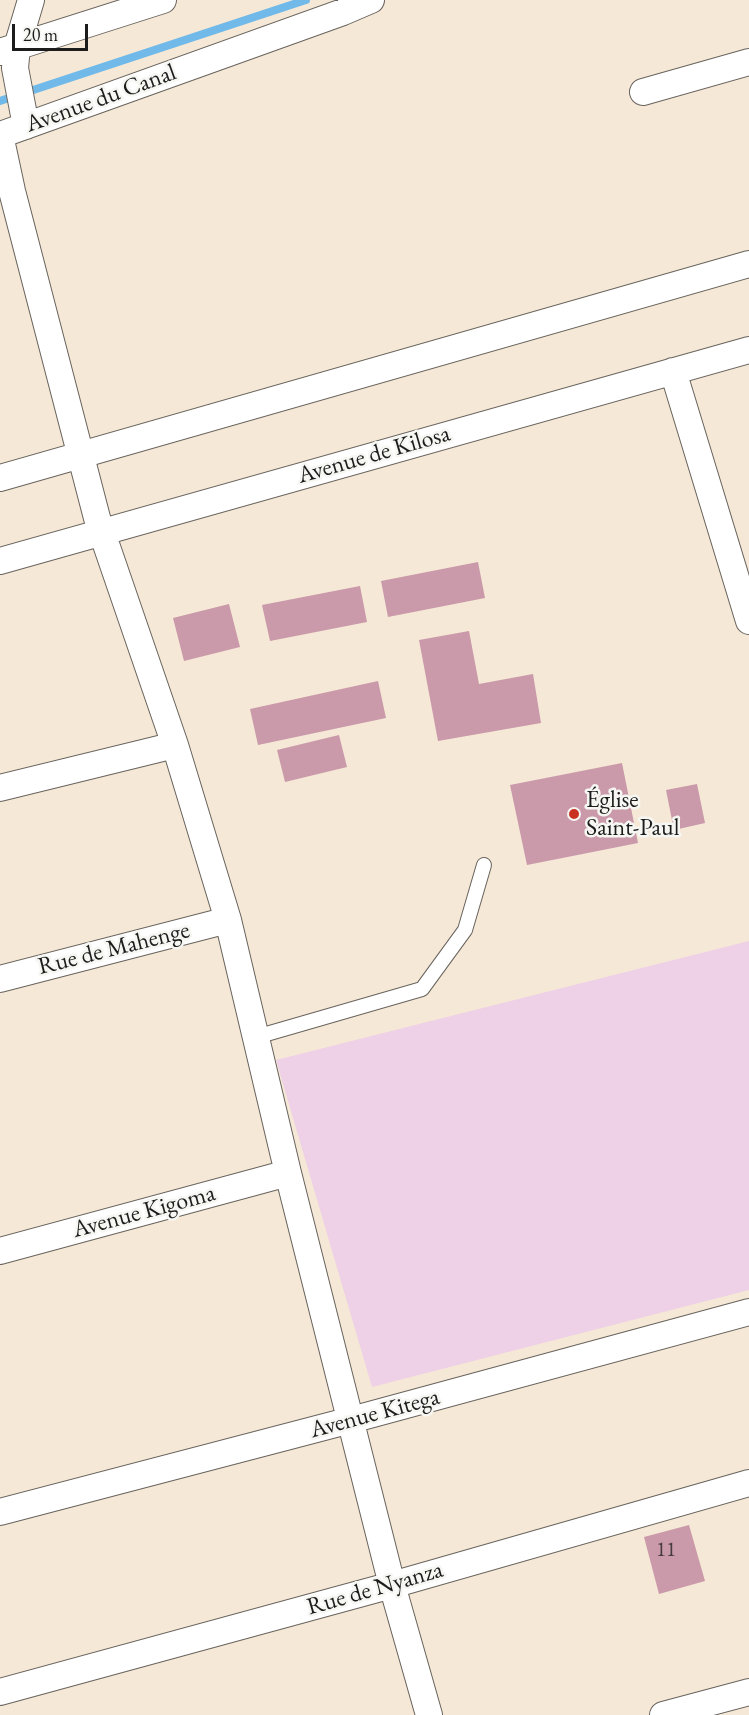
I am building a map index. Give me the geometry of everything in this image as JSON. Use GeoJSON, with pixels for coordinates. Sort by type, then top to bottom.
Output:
{"type":"FeatureCollection","features":[{"type":"Feature","properties":{"kind":"street"},"geometry":{"type":"LineString","coordinates":[[26,126],[11,55],[31,0]]}},
{"type":"Feature","properties":{"kind":"street"},"geometry":{"type":"LineString","coordinates":[[11,55],[164,0]]}},
{"type":"Feature","properties":{"kind":"street","name":"Avenue du Canal"},"geometry":{"type":"LineString","coordinates":[[0,135],[371,0]]}},
{"type":"Feature","properties":{"kind":"street"},"geometry":{"type":"LineString","coordinates":[[643,92],[749,62]]}},
{"type":"Feature","properties":{"kind":"street"},"geometry":{"type":"LineString","coordinates":[[0,135],[12,191],[102,532],[175,745],[228,920],[288,1173],[392,1585],[429,1715]]}},
{"type":"Feature","properties":{"kind":"street"},"geometry":{"type":"LineString","coordinates":[[0,478],[749,264]]}},
{"type":"Feature","properties":{"kind":"street","name":"Avenue de Kilosa"},"geometry":{"type":"LineString","coordinates":[[0,561],[749,350]]}},
{"type":"Feature","properties":{"kind":"street"},"geometry":{"type":"LineString","coordinates":[[673,371],[747,604]]}},
{"type":"Feature","properties":{"kind":"street"},"geometry":{"type":"LineString","coordinates":[[0,788],[175,745]]}},
{"type":"Feature","properties":{"kind":"street","name":"Rue de Mahenge"},"geometry":{"type":"LineString","coordinates":[[0,979],[228,920]]}},
{"type":"Feature","properties":{"kind":"street","name":"Avenue Kigoma"},"geometry":{"type":"LineString","coordinates":[[0,1251],[288,1173]]}},
{"type":"Feature","properties":{"kind":"street","name":"Avenue Kitega"},"geometry":{"type":"LineString","coordinates":[[0,1512],[749,1312]]}},
{"type":"Feature","properties":{"kind":"street","name":"Rue de Nyanza"},"geometry":{"type":"LineString","coordinates":[[0,1692],[392,1585],[749,1483]]}},
{"type":"Feature","properties":{"kind":"street"},"geometry":{"type":"LineString","coordinates":[[663,1715],[749,1692]]}},
{"type":"Feature","properties":{"kind":"lane"},"geometry":{"type":"LineString","coordinates":[[256,1037],[422,989],[465,930],[484,865]]}},
{"type":"Feature","properties":{"kind":"shaded area"},"geometry":{"type":"Polygon","coordinates":[[[749,941],[749,1290],[372,1387],[276,1060],[749,941]]]}},
{"type":"Feature","properties":{"kind":"building"},"geometry":{"type":"Polygon","coordinates":[[[478,562],[485,598],[388,617],[381,581],[478,562]]]}},
{"type":"Feature","properties":{"kind":"building"},"geometry":{"type":"Polygon","coordinates":[[[360,586],[367,622],[270,641],[262,605],[360,586]]]}},
{"type":"Feature","properties":{"kind":"building"},"geometry":{"type":"Polygon","coordinates":[[[229,604],[240,647],[184,661],[173,618],[229,604]]]}},
{"type":"Feature","properties":{"kind":"building"},"geometry":{"type":"Polygon","coordinates":[[[469,631],[479,684],[533,674],[541,723],[438,741],[419,640],[469,631]]]}},
{"type":"Feature","properties":{"kind":"building"},"geometry":{"type":"Polygon","coordinates":[[[378,681],[386,718],[258,745],[250,709],[378,681]]]}},
{"type":"Feature","properties":{"kind":"building"},"geometry":{"type":"Polygon","coordinates":[[[339,735],[347,767],[285,782],[277,750],[339,735]]]}},
{"type":"Feature","properties":{"kind":"building","name":"Église Saint-Paul"},"geometry":{"type":"Polygon","coordinates":[[[622,763],[638,843],[527,865],[510,785],[622,763]]]}},
{"type":"Feature","properties":{"kind":"building"},"geometry":{"type":"Polygon","coordinates":[[[697,784],[705,823],[674,830],[666,790],[697,784]]]}},
{"type":"Feature","properties":{"kind":"building"},"geometry":{"type":"Polygon","coordinates":[[[689,1525],[705,1581],[659,1594],[644,1537],[689,1525]]]}},
{"type":"Feature","properties":{"kind":"waterway"},"geometry":{"type":"LineString","coordinates":[[0,101],[306,0]]}},
{"type":"Feature","properties":{"kind":"place","name":"Église Saint-Paul"},"geometry":{"type":"Point","coordinates":[574,814]}}]}
